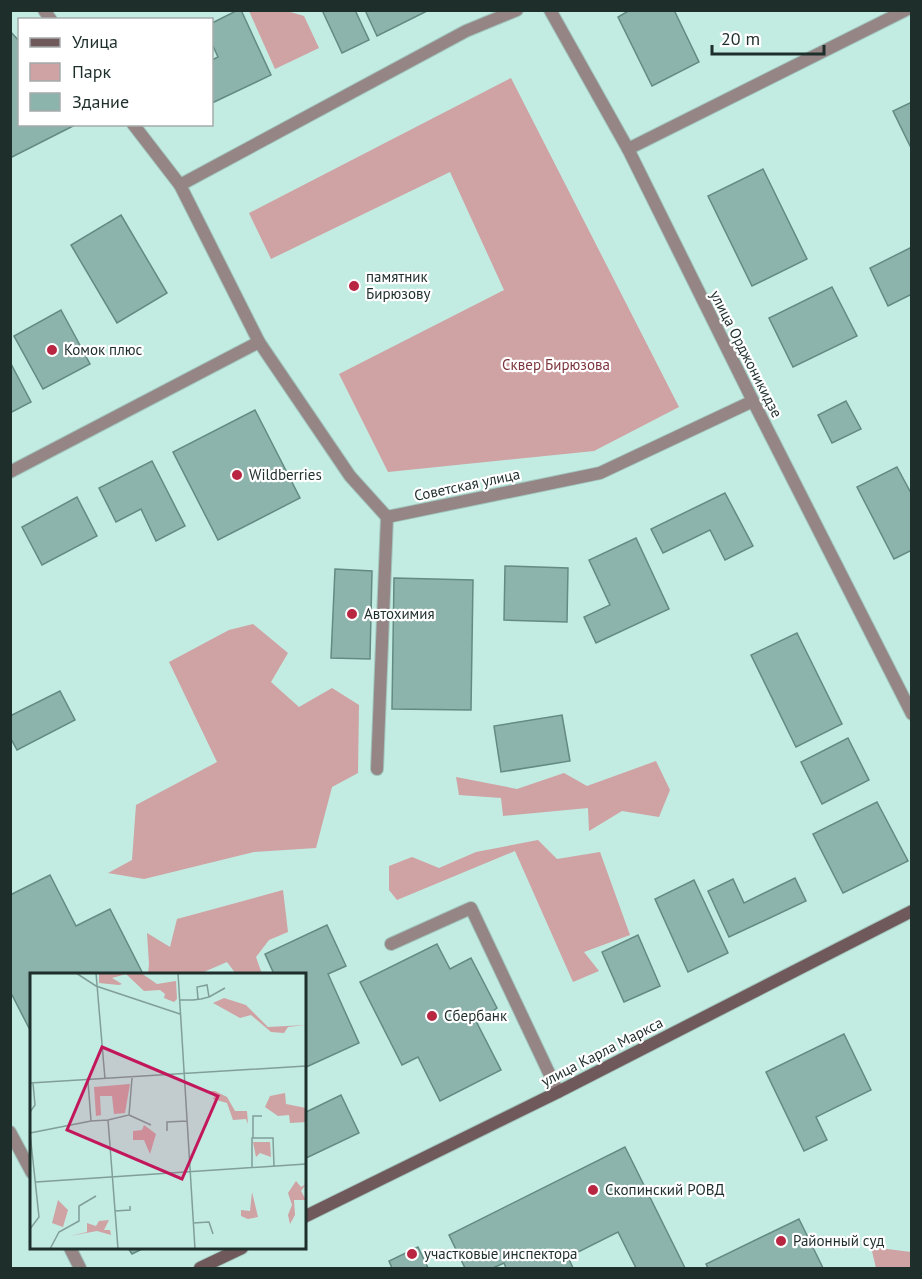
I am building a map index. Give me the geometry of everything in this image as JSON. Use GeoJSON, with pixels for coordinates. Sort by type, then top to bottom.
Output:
{"type":"FeatureCollection","features":[{"type":"Feature","properties":{"kind":"main road","name":"улица Карла Маркса"},"geometry":{"type":"LineString","coordinates":[[306,1216],[558,1092],[912,911]]}},
{"type":"Feature","properties":{"kind":"main road"},"geometry":{"type":"LineString","coordinates":[[200,1269],[240,1249]]}},
{"type":"Feature","properties":{"kind":"street"},"geometry":{"type":"LineString","coordinates":[[180,185],[466,31],[517,10]]}},
{"type":"Feature","properties":{"kind":"street","name":"улица Орджоникидзе"},"geometry":{"type":"LineString","coordinates":[[550,10],[628,149],[912,714]]}},
{"type":"Feature","properties":{"kind":"street"},"geometry":{"type":"LineString","coordinates":[[628,149],[906,10]]}},
{"type":"Feature","properties":{"kind":"street"},"geometry":{"type":"LineString","coordinates":[[135,126],[180,185],[259,342],[350,476],[387,517],[377,769]]}},
{"type":"Feature","properties":{"kind":"street"},"geometry":{"type":"LineString","coordinates":[[10,472],[259,342]]}},
{"type":"Feature","properties":{"kind":"street","name":"Советская улица"},"geometry":{"type":"LineString","coordinates":[[387,517],[600,473],[753,401]]}},
{"type":"Feature","properties":{"kind":"street"},"geometry":{"type":"LineString","coordinates":[[391,944],[471,908],[558,1092]]}},
{"type":"Feature","properties":{"kind":"street"},"geometry":{"type":"LineString","coordinates":[[10,1131],[30,1169]]}},
{"type":"Feature","properties":{"kind":"street"},"geometry":{"type":"LineString","coordinates":[[70,1249],[80,1269]]}},
{"type":"Feature","properties":{"kind":"green space"},"geometry":{"type":"Polygon","coordinates":[[[249,11],[287,11],[304,16],[319,48],[275,69],[249,11]]]}},
{"type":"Feature","properties":{"kind":"green space","name":"Сквер Бирюзова"},"geometry":{"type":"Polygon","coordinates":[[[511,78],[679,407],[594,451],[388,472],[339,374],[504,290],[450,172],[271,259],[249,213],[511,78]]]}},
{"type":"Feature","properties":{"kind":"green space"},"geometry":{"type":"Polygon","coordinates":[[[253,624],[288,653],[271,682],[299,707],[332,688],[359,705],[358,773],[332,787],[316,848],[254,852],[144,879],[108,873],[132,860],[136,805],[217,762],[169,662],[229,630],[253,624]]]}},
{"type":"Feature","properties":{"kind":"green space"},"geometry":{"type":"Polygon","coordinates":[[[656,761],[670,790],[659,817],[622,811],[589,831],[588,808],[503,816],[501,798],[459,795],[456,777],[517,789],[564,773],[587,786],[656,761]]]}},
{"type":"Feature","properties":{"kind":"green space"},"geometry":{"type":"Polygon","coordinates":[[[538,840],[557,859],[600,852],[630,935],[584,952],[599,971],[573,982],[515,851],[397,900],[389,890],[389,866],[412,857],[439,868],[476,852],[538,840]]]}},
{"type":"Feature","properties":{"kind":"green space"},"geometry":{"type":"Polygon","coordinates":[[[283,890],[288,932],[269,940],[256,957],[262,973],[235,973],[227,962],[201,973],[148,973],[147,933],[170,947],[177,919],[283,890]]]}},
{"type":"Feature","properties":{"kind":"green space"},"geometry":{"type":"Polygon","coordinates":[[[871,1247],[911,1252],[911,1268],[876,1268],[871,1247]]]}},
{"type":"Feature","properties":{"kind":"building"},"geometry":{"type":"Polygon","coordinates":[[[241,10],[271,75],[213,103],[213,60],[218,57],[213,46],[213,22],[241,10]]]}},
{"type":"Feature","properties":{"kind":"building"},"geometry":{"type":"Polygon","coordinates":[[[322,10],[355,10],[369,40],[342,53],[322,10]]]}},
{"type":"Feature","properties":{"kind":"building"},"geometry":{"type":"Polygon","coordinates":[[[365,10],[429,10],[377,36],[365,10]]]}},
{"type":"Feature","properties":{"kind":"building"},"geometry":{"type":"Polygon","coordinates":[[[630,10],[674,10],[699,62],[652,86],[618,17],[630,10]]]}},
{"type":"Feature","properties":{"kind":"building"},"geometry":{"type":"Polygon","coordinates":[[[10,31],[18,40],[18,126],[73,126],[10,158],[10,31]]]}},
{"type":"Feature","properties":{"kind":"building"},"geometry":{"type":"Polygon","coordinates":[[[912,102],[912,150],[893,111],[912,102]]]}},
{"type":"Feature","properties":{"kind":"building"},"geometry":{"type":"Polygon","coordinates":[[[763,169],[807,259],[752,286],[708,196],[763,169]]]}},
{"type":"Feature","properties":{"kind":"building"},"geometry":{"type":"Polygon","coordinates":[[[121,215],[167,293],[117,323],[71,245],[121,215]]]}},
{"type":"Feature","properties":{"kind":"building"},"geometry":{"type":"Polygon","coordinates":[[[912,247],[912,294],[888,306],[870,268],[912,247]]]}},
{"type":"Feature","properties":{"kind":"building"},"geometry":{"type":"Polygon","coordinates":[[[832,287],[857,336],[793,367],[769,318],[832,287]]]}},
{"type":"Feature","properties":{"kind":"building","name":"Комок плюс"},"geometry":{"type":"Polygon","coordinates":[[[61,310],[90,364],[43,389],[14,336],[61,310]]]}},
{"type":"Feature","properties":{"kind":"building"},"geometry":{"type":"Polygon","coordinates":[[[10,362],[31,402],[10,413],[10,362]]]}},
{"type":"Feature","properties":{"kind":"building"},"geometry":{"type":"Polygon","coordinates":[[[846,401],[861,429],[832,443],[818,415],[846,401]]]}},
{"type":"Feature","properties":{"kind":"building","name":"Wildberries"},"geometry":{"type":"Polygon","coordinates":[[[255,410],[300,498],[218,540],[173,452],[255,410]]]}},
{"type":"Feature","properties":{"kind":"building"},"geometry":{"type":"Polygon","coordinates":[[[152,461],[185,526],[156,541],[141,509],[116,522],[99,488],[152,461]]]}},
{"type":"Feature","properties":{"kind":"building"},"geometry":{"type":"Polygon","coordinates":[[[897,467],[912,495],[912,550],[894,559],[857,487],[897,467]]]}},
{"type":"Feature","properties":{"kind":"building"},"geometry":{"type":"Polygon","coordinates":[[[725,493],[753,546],[725,560],[710,530],[663,553],[651,529],[725,493]]]}},
{"type":"Feature","properties":{"kind":"building"},"geometry":{"type":"Polygon","coordinates":[[[77,497],[97,536],[42,565],[22,527],[77,497]]]}},
{"type":"Feature","properties":{"kind":"building"},"geometry":{"type":"Polygon","coordinates":[[[636,538],[669,609],[596,643],[584,617],[610,605],[589,560],[636,538]]]}},
{"type":"Feature","properties":{"kind":"building"},"geometry":{"type":"Polygon","coordinates":[[[505,566],[568,568],[567,622],[504,620],[505,566]]]}},
{"type":"Feature","properties":{"kind":"building","name":"Автохимия"},"geometry":{"type":"Polygon","coordinates":[[[335,569],[372,571],[370,659],[331,658],[335,569]]]}},
{"type":"Feature","properties":{"kind":"building"},"geometry":{"type":"Polygon","coordinates":[[[394,578],[473,580],[471,710],[392,709],[394,578]]]}},
{"type":"Feature","properties":{"kind":"building"},"geometry":{"type":"Polygon","coordinates":[[[797,633],[842,724],[796,747],[751,655],[797,633]]]}},
{"type":"Feature","properties":{"kind":"building"},"geometry":{"type":"Polygon","coordinates":[[[60,691],[75,720],[17,750],[10,737],[10,716],[60,691]]]}},
{"type":"Feature","properties":{"kind":"building"},"geometry":{"type":"Polygon","coordinates":[[[562,715],[570,761],[501,772],[494,726],[562,715]]]}},
{"type":"Feature","properties":{"kind":"building"},"geometry":{"type":"Polygon","coordinates":[[[848,738],[869,780],[822,804],[801,762],[848,738]]]}},
{"type":"Feature","properties":{"kind":"building"},"geometry":{"type":"Polygon","coordinates":[[[877,802],[908,861],[843,893],[813,834],[877,802]]]}},
{"type":"Feature","properties":{"kind":"building"},"geometry":{"type":"Polygon","coordinates":[[[50,875],[76,926],[110,909],[142,973],[30,973],[30,1030],[10,991],[10,895],[50,875]]]}},
{"type":"Feature","properties":{"kind":"building"},"geometry":{"type":"Polygon","coordinates":[[[795,878],[806,901],[729,937],[708,891],[733,879],[744,903],[795,878]]]}},
{"type":"Feature","properties":{"kind":"building"},"geometry":{"type":"Polygon","coordinates":[[[694,880],[728,953],[688,972],[655,899],[694,880]]]}},
{"type":"Feature","properties":{"kind":"building"},"geometry":{"type":"Polygon","coordinates":[[[327,925],[346,966],[328,974],[359,1043],[306,1067],[306,973],[274,973],[265,954],[327,925]]]}},
{"type":"Feature","properties":{"kind":"building"},"geometry":{"type":"Polygon","coordinates":[[[638,935],[660,986],[624,1002],[602,952],[638,935]]]}},
{"type":"Feature","properties":{"kind":"building","name":"Сбербанк"},"geometry":{"type":"Polygon","coordinates":[[[437,944],[450,969],[471,958],[497,1008],[477,1023],[501,1070],[440,1101],[418,1057],[402,1065],[360,982],[437,944]]]}},
{"type":"Feature","properties":{"kind":"building"},"geometry":{"type":"Polygon","coordinates":[[[844,1034],[871,1090],[816,1117],[827,1140],[804,1151],[766,1072],[844,1034]]]}},
{"type":"Feature","properties":{"kind":"building"},"geometry":{"type":"Polygon","coordinates":[[[341,1095],[359,1133],[306,1158],[306,1112],[341,1095]]]}},
{"type":"Feature","properties":{"kind":"building","name":"Скопинский РОВД"},"geometry":{"type":"Polygon","coordinates":[[[625,1147],[685,1268],[636,1268],[618,1232],[568,1257],[573,1268],[506,1268],[504,1263],[493,1268],[465,1268],[449,1235],[625,1147]]]}},
{"type":"Feature","properties":{"kind":"building","name":"Районный суд"},"geometry":{"type":"Polygon","coordinates":[[[799,1219],[823,1268],[708,1268],[706,1264],[799,1219]]]}},
{"type":"Feature","properties":{"kind":"building","name":"участковые инспектора"},"geometry":{"type":"Polygon","coordinates":[[[418,1247],[428,1268],[392,1268],[389,1261],[418,1247]]]}},
{"type":"Feature","properties":{"kind":"building"},"geometry":{"type":"Polygon","coordinates":[[[129,1249],[142,1249],[132,1254],[129,1249]]]}},
{"type":"Feature","properties":{"kind":"place","name":"памятник Бирюзову"},"geometry":{"type":"Point","coordinates":[354,286]}},
{"type":"Feature","properties":{"kind":"place","name":"Комок плюс"},"geometry":{"type":"Point","coordinates":[52,350]}},
{"type":"Feature","properties":{"kind":"place","name":"Wildberries"},"geometry":{"type":"Point","coordinates":[237,475]}},
{"type":"Feature","properties":{"kind":"place","name":"Автохимия"},"geometry":{"type":"Point","coordinates":[352,614]}},
{"type":"Feature","properties":{"kind":"place","name":"Сбербанк"},"geometry":{"type":"Point","coordinates":[432,1016]}},
{"type":"Feature","properties":{"kind":"place","name":"Скопинский РОВД"},"geometry":{"type":"Point","coordinates":[593,1190]}},
{"type":"Feature","properties":{"kind":"place","name":"Районный суд"},"geometry":{"type":"Point","coordinates":[781,1241]}},
{"type":"Feature","properties":{"kind":"place","name":"участковые инспектора"},"geometry":{"type":"Point","coordinates":[412,1254]}}]}
